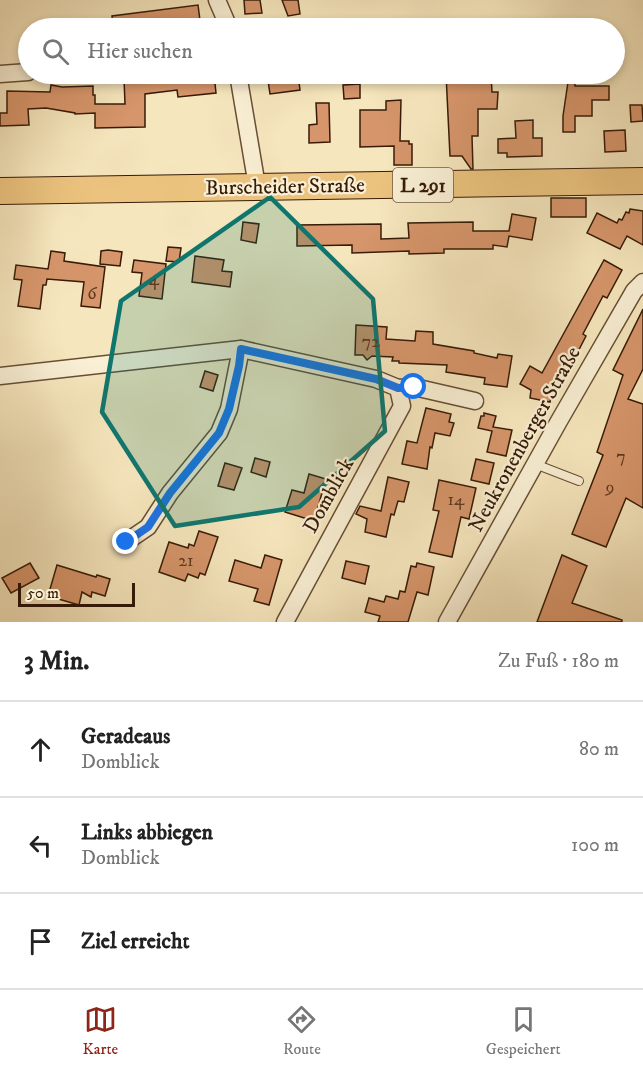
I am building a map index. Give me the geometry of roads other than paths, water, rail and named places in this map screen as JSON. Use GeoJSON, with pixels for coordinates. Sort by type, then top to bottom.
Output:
{"type":"FeatureCollection","features":[{"type":"Feature","properties":{"kind":"main road","name":"Burscheider Straße"},"geometry":{"type":"LineString","coordinates":[[0,191],[643,181]]}},
{"type":"Feature","properties":{"kind":"street"},"geometry":{"type":"LineString","coordinates":[[217,0],[225,18]]}},
{"type":"Feature","properties":{"kind":"street"},"geometry":{"type":"LineString","coordinates":[[0,74],[18,73]]}},
{"type":"Feature","properties":{"kind":"street"},"geometry":{"type":"LineString","coordinates":[[240,84],[257,186]]}},
{"type":"Feature","properties":{"kind":"street","name":"Neukronenberger Straße"},"geometry":{"type":"LineString","coordinates":[[447,622],[634,291],[643,282]]}},
{"type":"Feature","properties":{"kind":"street"},"geometry":{"type":"LineString","coordinates":[[0,376],[241,349],[376,379],[398,388],[414,387],[475,400]]}},
{"type":"Feature","properties":{"kind":"street"},"geometry":{"type":"LineString","coordinates":[[126,542],[148,527],[170,493],[219,433],[229,409],[241,349]]}},
{"type":"Feature","properties":{"kind":"street","name":"Domblick"},"geometry":{"type":"LineString","coordinates":[[285,622],[402,406],[398,388]]}},
{"type":"Feature","properties":{"kind":"lane"},"geometry":{"type":"LineString","coordinates":[[535,464],[579,481]]}}]}
